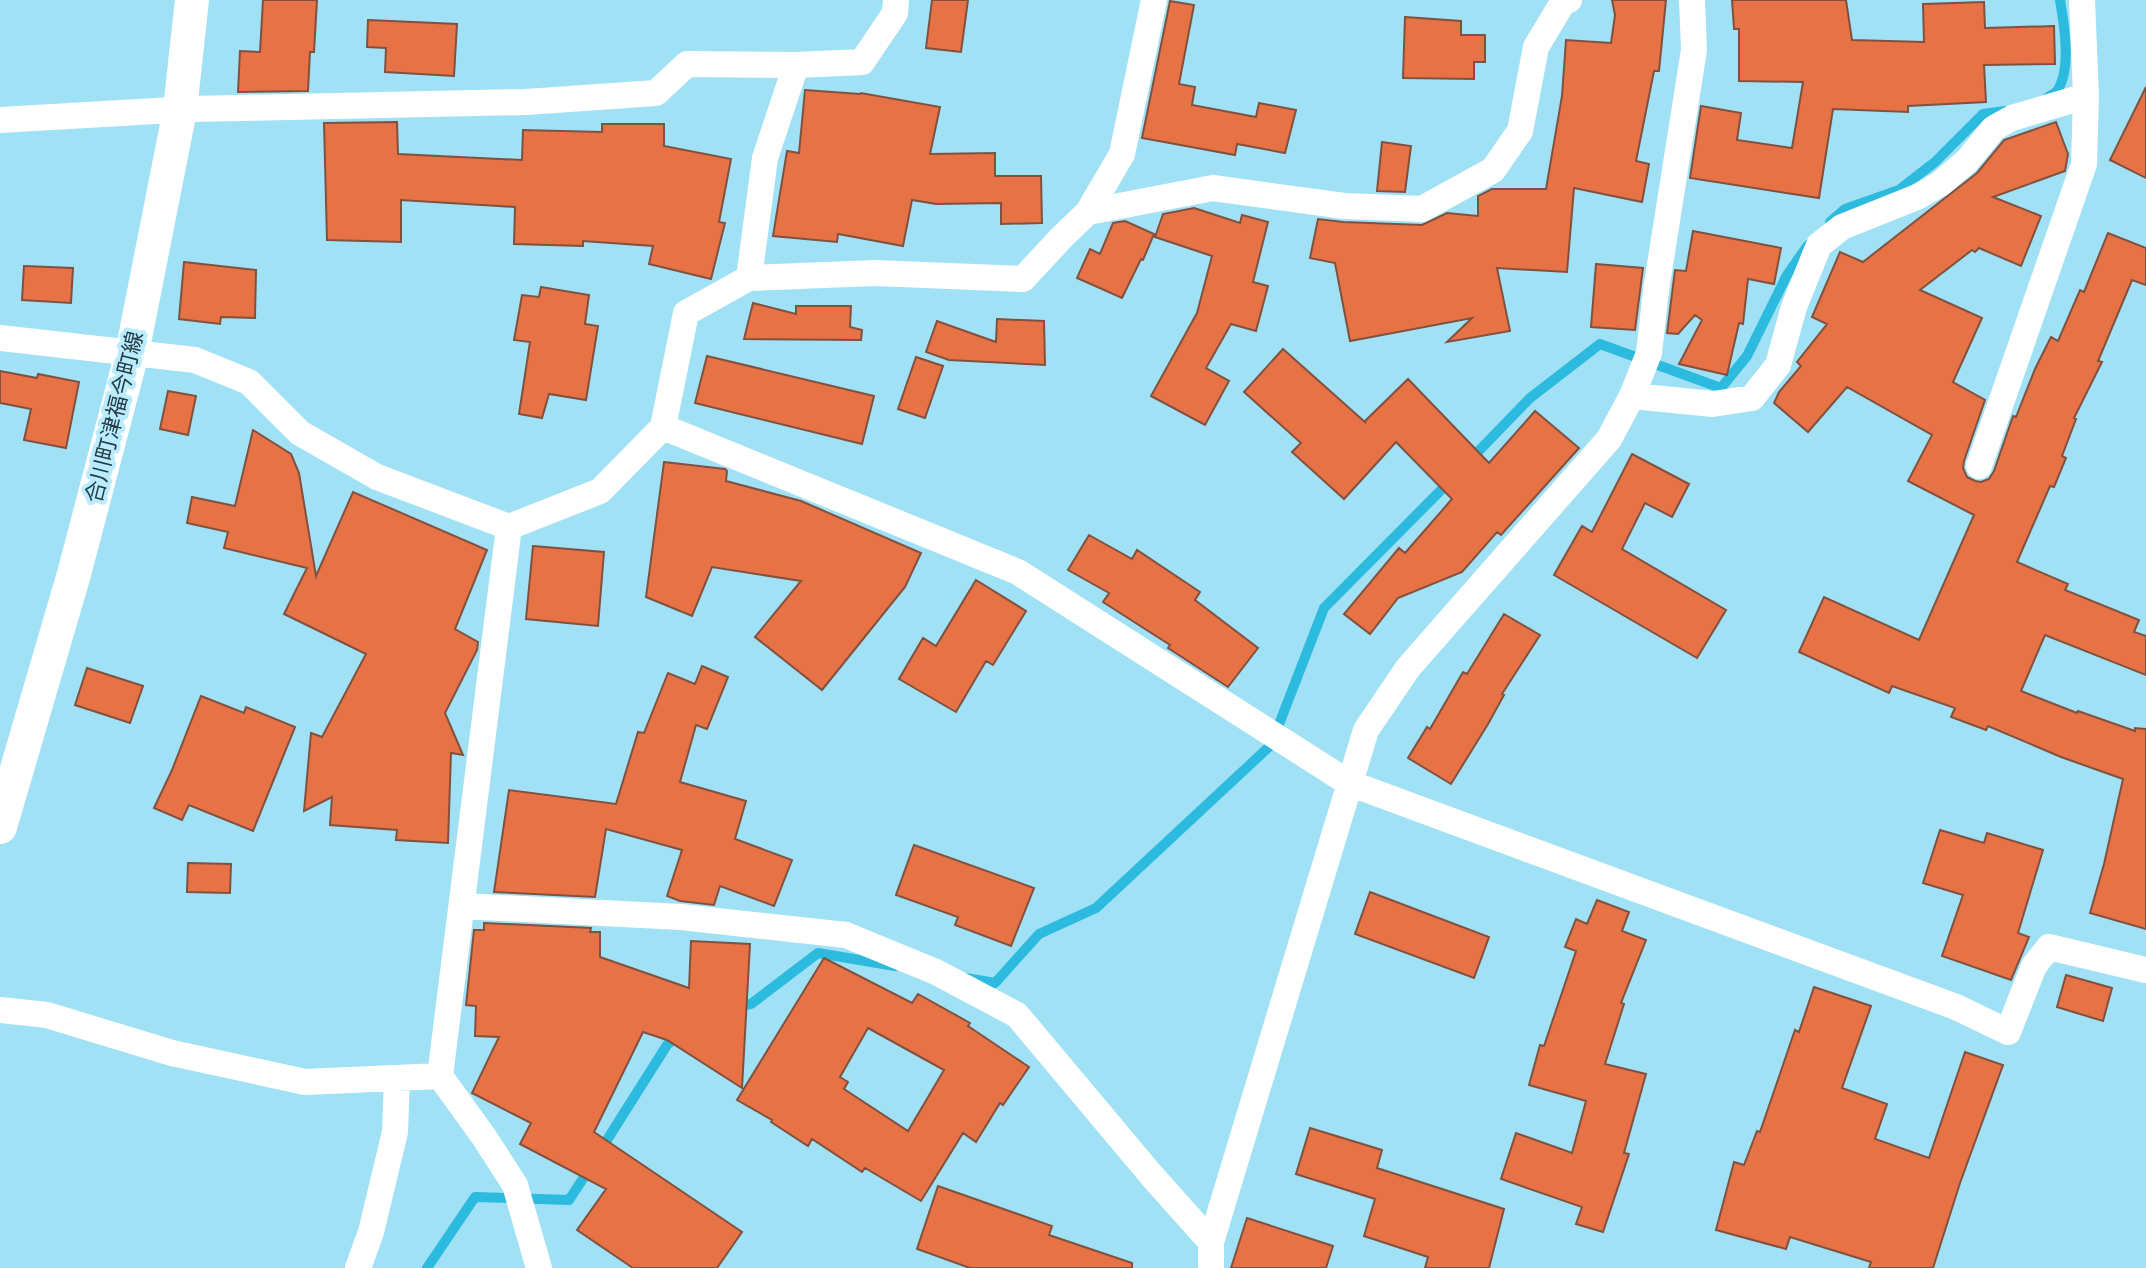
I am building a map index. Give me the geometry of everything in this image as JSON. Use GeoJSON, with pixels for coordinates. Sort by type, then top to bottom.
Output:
{"type":"FeatureCollection","features":[{"type":"Feature","properties":{"kind":"street","name":"合川町津福今町線"},"geometry":{"type":"LineString","coordinates":[[0,827],[74,574],[132,353],[180,110],[192,0]]}},
{"type":"Feature","properties":{"kind":"street"},"geometry":{"type":"LineString","coordinates":[[0,120],[180,110],[526,102],[656,93],[687,64],[862,62],[895,13],[896,0]]}},
{"type":"Feature","properties":{"kind":"street"},"geometry":{"type":"LineString","coordinates":[[0,338],[195,360],[249,382],[300,433],[377,477],[509,527],[600,491],[663,427],[686,313],[749,278],[875,273],[1023,279],[1088,212],[1122,154],[1154,0]]}},
{"type":"Feature","properties":{"kind":"street"},"geometry":{"type":"LineString","coordinates":[[1088,212],[1213,188],[1344,206],[1422,209],[1493,170],[1520,131],[1536,47],[1563,2],[1569,0]]}},
{"type":"Feature","properties":{"kind":"street"},"geometry":{"type":"LineString","coordinates":[[1211,1255],[1366,730],[1408,668],[1609,439],[1632,396],[1649,353],[1694,50],[1692,0]]}},
{"type":"Feature","properties":{"kind":"street"},"geometry":{"type":"LineString","coordinates":[[1979,466],[2084,164],[2086,96],[2082,0]]}},
{"type":"Feature","properties":{"kind":"street"},"geometry":{"type":"LineString","coordinates":[[749,278],[765,158],[796,65]]}},
{"type":"Feature","properties":{"kind":"street"},"geometry":{"type":"LineString","coordinates":[[1632,396],[1713,404],[1752,398],[1778,365],[1794,307],[1819,245],[1842,227],[1917,197],[1940,184],[1967,161],[1994,128],[2012,118],[2086,96]]}},
{"type":"Feature","properties":{"kind":"street"},"geometry":{"type":"LineString","coordinates":[[663,427],[1018,572],[1349,783],[1941,1001],[2008,1032],[2034,966],[2049,947],[2146,970]]}},
{"type":"Feature","properties":{"kind":"street"},"geometry":{"type":"LineString","coordinates":[[509,527],[440,1076],[515,1185],[539,1268]]}},
{"type":"Feature","properties":{"kind":"street"},"geometry":{"type":"LineString","coordinates":[[462,906],[681,917],[846,935],[936,972],[1017,1015],[1152,1176],[1211,1255]]}},
{"type":"Feature","properties":{"kind":"street"},"geometry":{"type":"LineString","coordinates":[[0,1010],[47,1015],[172,1053],[305,1082],[440,1076]]}},
{"type":"Feature","properties":{"kind":"street"},"geometry":{"type":"LineString","coordinates":[[358,1268],[371,1232],[395,1132],[397,1078]]}},
{"type":"Feature","properties":{"kind":"building"},"geometry":{"type":"Polygon","coordinates":[[[263,0],[317,0],[308,91],[238,92],[240,51],[260,52],[263,0]]]}},
{"type":"Feature","properties":{"kind":"building"},"geometry":{"type":"Polygon","coordinates":[[[932,0],[968,0],[961,52],[926,48],[932,0]]]}},
{"type":"Feature","properties":{"kind":"building"},"geometry":{"type":"Polygon","coordinates":[[[1612,0],[1666,0],[1659,71],[1654,71],[1636,161],[1649,164],[1642,202],[1574,188],[1567,272],[1497,268],[1510,331],[1447,342],[1472,318],[1350,341],[1335,263],[1310,258],[1318,219],[1422,225],[1447,213],[1478,216],[1478,196],[1492,189],[1546,189],[1562,96],[1566,40],[1611,43],[1615,15],[1612,0]]]}},
{"type":"Feature","properties":{"kind":"building"},"geometry":{"type":"Polygon","coordinates":[[[1732,0],[1846,0],[1852,40],[1924,42],[1923,4],[1984,2],[1985,28],[2054,26],[2055,64],[1984,65],[1986,102],[1908,106],[1908,112],[1833,109],[1819,198],[1690,178],[1701,106],[1741,113],[1737,140],[1792,148],[1803,82],[1739,81],[1739,29],[1734,29],[1732,0]]]}},
{"type":"Feature","properties":{"kind":"building"},"geometry":{"type":"Polygon","coordinates":[[[1170,1],[1194,5],[1179,84],[1195,87],[1192,105],[1256,117],[1259,103],[1296,110],[1285,153],[1237,144],[1235,155],[1142,138],[1170,1]]]}},
{"type":"Feature","properties":{"kind":"building"},"geometry":{"type":"Polygon","coordinates":[[[1405,17],[1461,21],[1461,35],[1485,35],[1485,62],[1474,62],[1474,79],[1403,78],[1405,17]]]}},
{"type":"Feature","properties":{"kind":"building"},"geometry":{"type":"Polygon","coordinates":[[[368,20],[457,24],[454,76],[385,72],[386,48],[367,47],[368,20]]]}},
{"type":"Feature","properties":{"kind":"building"},"geometry":{"type":"Polygon","coordinates":[[[2146,87],[2146,178],[2110,160],[2146,87]]]}},
{"type":"Feature","properties":{"kind":"building"},"geometry":{"type":"Polygon","coordinates":[[[805,90],[861,93],[940,107],[930,154],[995,153],[995,176],[1041,176],[1042,223],[1001,224],[1001,203],[936,204],[912,200],[903,246],[838,234],[837,242],[773,236],[787,151],[799,153],[805,90]]]}},
{"type":"Feature","properties":{"kind":"building"},"geometry":{"type":"Polygon","coordinates":[[[397,122],[398,154],[522,160],[523,130],[602,132],[602,124],[664,124],[664,146],[731,159],[719,222],[725,223],[711,279],[649,264],[653,246],[583,241],[583,246],[514,244],[515,207],[401,200],[401,242],[327,240],[324,123],[397,122]]]}},
{"type":"Feature","properties":{"kind":"building"},"geometry":{"type":"Polygon","coordinates":[[[2056,122],[2068,154],[2065,171],[1993,197],[2041,216],[2021,266],[1979,248],[1975,252],[1972,250],[1920,290],[1982,318],[1953,382],[1985,400],[1963,468],[1967,477],[1981,482],[1989,479],[1994,471],[2013,416],[2016,417],[2035,369],[2051,337],[2058,341],[2080,290],[2084,292],[2108,233],[2146,248],[2146,285],[2132,280],[2098,361],[2102,362],[2074,418],[2062,456],[2066,458],[2054,487],[2050,486],[2017,562],[2068,584],[2065,590],[2139,620],[2134,632],[2146,636],[2146,675],[2045,635],[2021,691],[2135,731],[2135,728],[2146,729],[2146,929],[2090,913],[2123,779],[1988,726],[1986,730],[1951,717],[1955,708],[1892,686],[1889,693],[1799,652],[1824,597],[1919,640],[1974,515],[1908,481],[1932,435],[1847,387],[1808,432],[1774,403],[1779,392],[1801,366],[1797,362],[1827,324],[1812,317],[1840,252],[1863,262],[1977,173],[2004,140],[2056,122]]]}},
{"type":"Feature","properties":{"kind":"building"},"geometry":{"type":"Polygon","coordinates":[[[1382,142],[1411,146],[1405,192],[1377,191],[1382,142]]]}},
{"type":"Feature","properties":{"kind":"building"},"geometry":{"type":"Polygon","coordinates":[[[1194,208],[1240,223],[1242,215],[1268,222],[1253,282],[1268,286],[1256,331],[1231,324],[1206,368],[1229,381],[1205,425],[1151,396],[1197,313],[1212,256],[1155,237],[1163,214],[1194,208]]]}},
{"type":"Feature","properties":{"kind":"building"},"geometry":{"type":"Polygon","coordinates":[[[1125,221],[1154,234],[1122,298],[1077,278],[1090,249],[1100,254],[1113,223],[1125,221]]]}},
{"type":"Feature","properties":{"kind":"building"},"geometry":{"type":"Polygon","coordinates":[[[1693,231],[1781,248],[1774,284],[1748,279],[1743,324],[1739,323],[1727,375],[1679,364],[1702,320],[1695,315],[1678,334],[1667,333],[1675,270],[1686,271],[1693,231]]]}},
{"type":"Feature","properties":{"kind":"building"},"geometry":{"type":"Polygon","coordinates":[[[184,262],[256,270],[255,318],[221,317],[220,324],[179,319],[184,262]]]}},
{"type":"Feature","properties":{"kind":"building"},"geometry":{"type":"Polygon","coordinates":[[[1596,264],[1643,268],[1635,330],[1591,327],[1596,264]]]}},
{"type":"Feature","properties":{"kind":"building"},"geometry":{"type":"Polygon","coordinates":[[[24,266],[73,268],[71,303],[22,300],[24,266]]]}},
{"type":"Feature","properties":{"kind":"building"},"geometry":{"type":"Polygon","coordinates":[[[541,287],[589,295],[585,324],[598,326],[586,400],[549,394],[542,418],[519,414],[530,342],[514,340],[522,295],[539,297],[541,287]]]}},
{"type":"Feature","properties":{"kind":"building"},"geometry":{"type":"Polygon","coordinates":[[[753,303],[796,314],[796,306],[851,306],[850,327],[862,330],[861,340],[744,339],[753,303]]]}},
{"type":"Feature","properties":{"kind":"building"},"geometry":{"type":"Polygon","coordinates":[[[997,319],[1044,321],[1045,365],[949,360],[926,352],[937,321],[996,342],[997,319]]]}},
{"type":"Feature","properties":{"kind":"building"},"geometry":{"type":"Polygon","coordinates":[[[1283,349],[1366,423],[1408,379],[1489,463],[1535,411],[1579,448],[1501,535],[1497,532],[1462,572],[1398,598],[1370,634],[1344,614],[1399,548],[1405,553],[1452,499],[1396,442],[1344,499],[1292,452],[1301,443],[1244,392],[1283,349]]]}},
{"type":"Feature","properties":{"kind":"building"},"geometry":{"type":"Polygon","coordinates":[[[707,356],[874,396],[862,444],[695,403],[707,356]]]}},
{"type":"Feature","properties":{"kind":"building"},"geometry":{"type":"Polygon","coordinates":[[[916,357],[943,366],[925,418],[898,409],[916,357]]]}},
{"type":"Feature","properties":{"kind":"building"},"geometry":{"type":"Polygon","coordinates":[[[0,371],[79,382],[66,448],[24,440],[31,409],[0,403],[0,371]]]}},
{"type":"Feature","properties":{"kind":"building"},"geometry":{"type":"Polygon","coordinates":[[[168,391],[196,396],[188,435],[160,429],[168,391]]]}},
{"type":"Feature","properties":{"kind":"building"},"geometry":{"type":"Polygon","coordinates":[[[253,430],[291,454],[299,473],[316,576],[353,492],[487,550],[455,629],[478,642],[477,650],[445,713],[463,755],[451,753],[448,843],[396,840],[397,830],[330,825],[332,797],[304,811],[311,733],[322,737],[366,654],[284,614],[307,568],[224,548],[228,532],[187,523],[192,497],[235,506],[253,430]]]}},
{"type":"Feature","properties":{"kind":"building"},"geometry":{"type":"Polygon","coordinates":[[[1632,454],[1689,484],[1672,517],[1645,503],[1622,549],[1726,610],[1697,658],[1554,575],[1582,526],[1592,532],[1632,454]]]}},
{"type":"Feature","properties":{"kind":"building"},"geometry":{"type":"Polygon","coordinates":[[[664,462],[725,469],[726,481],[801,501],[921,553],[905,587],[822,690],[755,637],[801,581],[712,567],[692,616],[646,597],[664,462]]]}},
{"type":"Feature","properties":{"kind":"building"},"geometry":{"type":"Polygon","coordinates":[[[1089,535],[1132,559],[1137,550],[1200,592],[1195,600],[1258,648],[1228,687],[1103,602],[1109,593],[1068,570],[1089,535]]]}},
{"type":"Feature","properties":{"kind":"building"},"geometry":{"type":"Polygon","coordinates":[[[533,546],[604,552],[598,626],[526,619],[533,546]]]}},
{"type":"Feature","properties":{"kind":"building"},"geometry":{"type":"Polygon","coordinates":[[[976,580],[1026,611],[993,665],[986,661],[956,712],[899,679],[923,638],[936,646],[976,580]]]}},
{"type":"Feature","properties":{"kind":"building"},"geometry":{"type":"Polygon","coordinates":[[[1504,614],[1540,635],[1451,784],[1408,758],[1427,727],[1430,729],[1463,672],[1467,674],[1504,614]]]}},
{"type":"Feature","properties":{"kind":"building"},"geometry":{"type":"Polygon","coordinates":[[[702,666],[728,677],[707,729],[696,725],[680,782],[746,801],[735,839],[792,860],[774,906],[720,886],[714,905],[680,901],[667,896],[682,850],[606,829],[595,897],[494,892],[509,790],[616,804],[638,732],[644,733],[668,673],[695,684],[702,666]]]}},
{"type":"Feature","properties":{"kind":"building"},"geometry":{"type":"Polygon","coordinates":[[[87,668],[143,686],[130,723],[75,705],[87,668]]]}},
{"type":"Feature","properties":{"kind":"building"},"geometry":{"type":"Polygon","coordinates":[[[201,696],[244,713],[246,707],[295,727],[253,831],[189,805],[182,820],[154,808],[201,696]]]}},
{"type":"Feature","properties":{"kind":"building"},"geometry":{"type":"Polygon","coordinates":[[[1940,830],[1984,843],[1987,833],[2043,850],[2018,933],[2029,937],[2011,980],[1942,956],[1963,895],[1923,883],[1940,830]]]}},
{"type":"Feature","properties":{"kind":"building"},"geometry":{"type":"Polygon","coordinates":[[[914,845],[1034,888],[1011,946],[955,925],[958,917],[896,895],[914,845]]]}},
{"type":"Feature","properties":{"kind":"building"},"geometry":{"type":"Polygon","coordinates":[[[188,863],[231,864],[230,893],[187,892],[188,863]]]}},
{"type":"Feature","properties":{"kind":"building"},"geometry":{"type":"Polygon","coordinates":[[[1370,892],[1489,937],[1474,978],[1355,934],[1370,892]]]}},
{"type":"Feature","properties":{"kind":"building"},"geometry":{"type":"Polygon","coordinates":[[[1597,900],[1629,912],[1622,931],[1646,940],[1621,1003],[1624,1004],[1605,1064],[1646,1074],[1624,1153],[1629,1154],[1603,1232],[1576,1224],[1582,1207],[1501,1179],[1516,1133],[1572,1153],[1586,1101],[1529,1085],[1540,1045],[1544,1046],[1576,951],[1565,947],[1576,919],[1587,924],[1597,900]]]}},
{"type":"Feature","properties":{"kind":"building"},"geometry":{"type":"Polygon","coordinates":[[[484,923],[591,928],[590,932],[600,932],[600,957],[689,988],[691,941],[750,944],[742,1088],[667,1040],[643,1032],[594,1132],[742,1232],[717,1268],[633,1268],[577,1230],[606,1189],[520,1144],[531,1123],[472,1093],[499,1037],[475,1036],[476,1006],[466,1005],[474,930],[484,930],[484,923]]]}},
{"type":"Feature","properties":{"kind":"building"},"geometry":{"type":"Polygon","coordinates":[[[824,958],[912,1003],[918,994],[970,1023],[968,1026],[1029,1067],[1003,1105],[1000,1103],[976,1142],[963,1133],[921,1201],[865,1168],[862,1172],[812,1139],[808,1146],[737,1100],[824,958]],[[868,1028],[840,1077],[848,1082],[844,1089],[908,1131],[944,1070],[868,1028]]]}},
{"type":"Feature","properties":{"kind":"building"},"geometry":{"type":"Polygon","coordinates":[[[2066,975],[2112,988],[2103,1021],[2057,1007],[2066,975]]]}},
{"type":"Feature","properties":{"kind":"building"},"geometry":{"type":"Polygon","coordinates":[[[1814,987],[1871,1006],[1842,1088],[1887,1104],[1875,1139],[1929,1158],[1965,1052],[2003,1065],[1933,1268],[1869,1268],[1871,1262],[1790,1237],[1786,1249],[1716,1230],[1734,1162],[1744,1165],[1757,1131],[1760,1132],[1795,1030],[1799,1032],[1814,987]]]}},
{"type":"Feature","properties":{"kind":"building"},"geometry":{"type":"Polygon","coordinates":[[[1310,1128],[1382,1150],[1377,1168],[1504,1209],[1489,1268],[1425,1268],[1428,1257],[1364,1236],[1375,1199],[1296,1174],[1310,1128]]]}},
{"type":"Feature","properties":{"kind":"building"},"geometry":{"type":"Polygon","coordinates":[[[938,1186],[1052,1226],[1049,1235],[1132,1263],[1132,1268],[970,1268],[917,1249],[938,1186]]]}},
{"type":"Feature","properties":{"kind":"building"},"geometry":{"type":"Polygon","coordinates":[[[1247,1218],[1333,1246],[1326,1268],[1231,1268],[1247,1218]]]}},
{"type":"Feature","properties":{"kind":"waterway"},"geometry":{"type":"LineString","coordinates":[[2046,99],[2057,91],[2062,82],[2066,59],[2060,0]]}},
{"type":"Feature","properties":{"kind":"waterway"},"geometry":{"type":"LineString","coordinates":[[1830,222],[1845,209],[1899,190],[1935,162],[1983,114],[2005,111]]}},
{"type":"Feature","properties":{"kind":"waterway"},"geometry":{"type":"LineString","coordinates":[[1470,460],[1530,398],[1600,344],[1721,388],[1747,356],[1787,275],[1808,245]]}},
{"type":"Feature","properties":{"kind":"waterway"},"geometry":{"type":"LineString","coordinates":[[966,978],[995,983],[1039,934],[1096,908],[1271,745],[1324,608],[1451,480]]}},
{"type":"Feature","properties":{"kind":"waterway"},"geometry":{"type":"LineString","coordinates":[[733,1007],[751,1004],[818,953],[895,966]]}},
{"type":"Feature","properties":{"kind":"waterway"},"geometry":{"type":"LineString","coordinates":[[600,1151],[667,1045],[678,1035]]}},
{"type":"Feature","properties":{"kind":"waterway"},"geometry":{"type":"LineString","coordinates":[[427,1268],[475,1197],[569,1200],[590,1168]]}}]}
